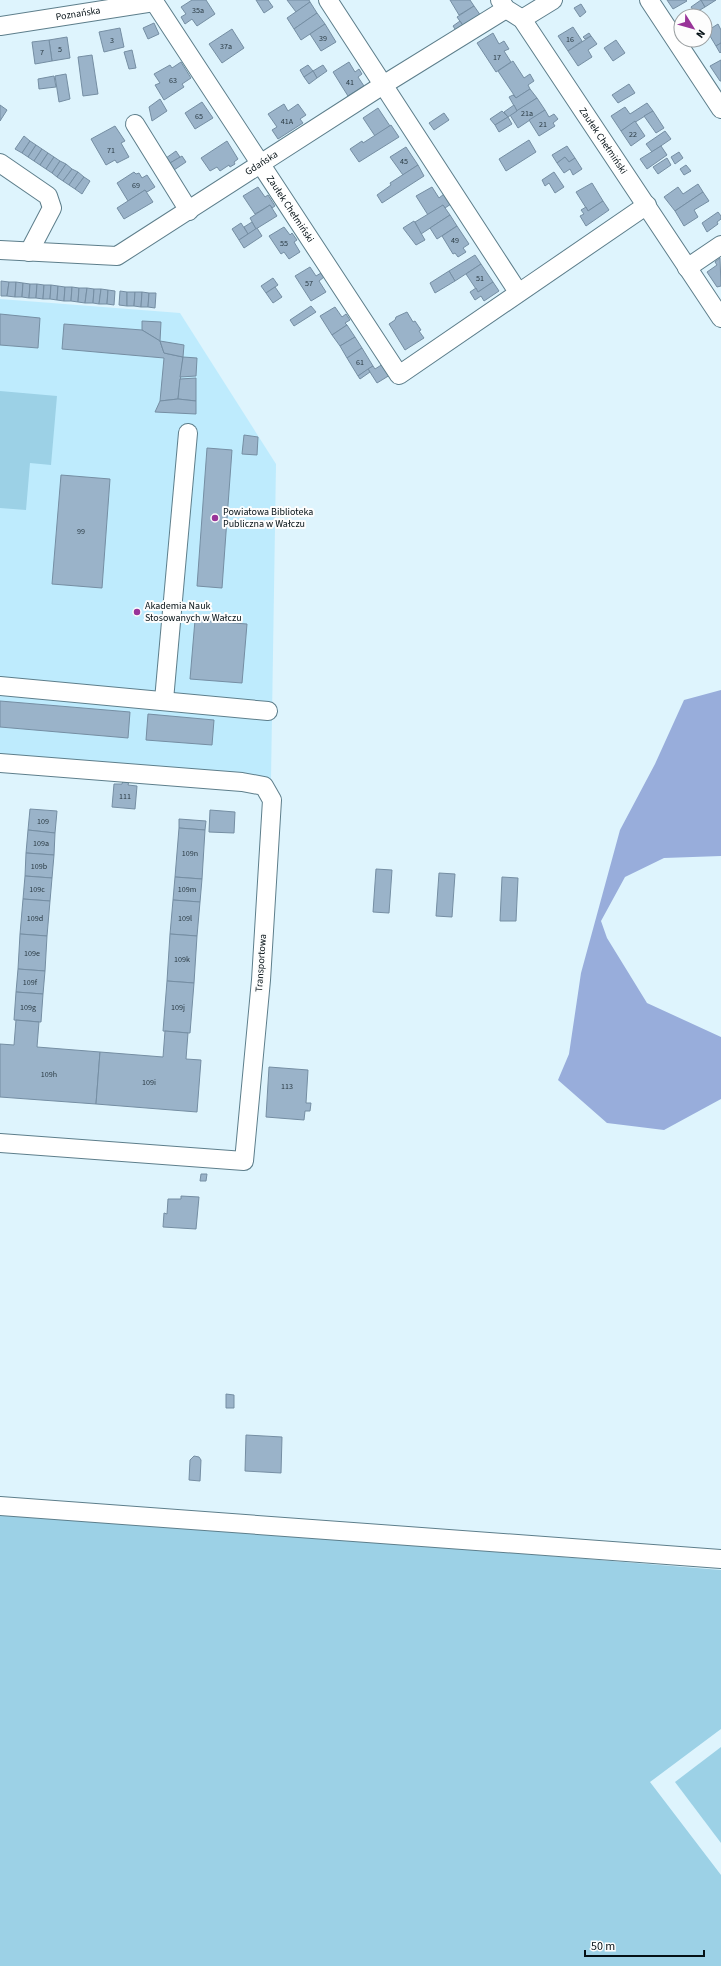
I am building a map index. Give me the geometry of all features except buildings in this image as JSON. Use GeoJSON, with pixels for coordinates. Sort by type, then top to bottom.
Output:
{"type":"FeatureCollection","features":[{"type":"Feature","properties":{"kind":"street"},"geometry":{"type":"LineString","coordinates":[[328,0],[518,292],[647,205]]}},
{"type":"Feature","properties":{"kind":"street"},"geometry":{"type":"LineString","coordinates":[[522,19],[553,0]]}},
{"type":"Feature","properties":{"kind":"street"},"geometry":{"type":"LineString","coordinates":[[649,0],[721,109]]}},
{"type":"Feature","properties":{"kind":"street","name":"Zaułek Chełmiński"},"geometry":{"type":"LineString","coordinates":[[154,1],[400,375],[518,292]]}},
{"type":"Feature","properties":{"kind":"street","name":"Poznańska"},"geometry":{"type":"LineString","coordinates":[[0,26],[154,1]]}},
{"type":"Feature","properties":{"kind":"street","name":"Gdańska"},"geometry":{"type":"LineString","coordinates":[[0,250],[117,256],[383,85],[503,4]]}},
{"type":"Feature","properties":{"kind":"street","name":"Zaułek Chełmiński"},"geometry":{"type":"LineString","coordinates":[[503,4],[522,19],[721,318]]}},
{"type":"Feature","properties":{"kind":"street"},"geometry":{"type":"LineString","coordinates":[[135,124],[189,210]]}},
{"type":"Feature","properties":{"kind":"street"},"geometry":{"type":"LineString","coordinates":[[0,163],[48,196],[52,208],[28,252]]}},
{"type":"Feature","properties":{"kind":"street"},"geometry":{"type":"LineString","coordinates":[[687,268],[721,245]]}},
{"type":"Feature","properties":{"kind":"street"},"geometry":{"type":"LineString","coordinates":[[164,700],[188,433]]}},
{"type":"Feature","properties":{"kind":"street"},"geometry":{"type":"LineString","coordinates":[[0,686],[164,700],[268,711]]}},
{"type":"Feature","properties":{"kind":"street","name":"Transportowa"},"geometry":{"type":"LineString","coordinates":[[0,763],[242,782],[264,786],[272,800],[260,980],[244,1162],[0,1143]]}},
{"type":"Feature","properties":{"kind":"street"},"geometry":{"type":"LineString","coordinates":[[0,1506],[721,1559]]}},
{"type":"Feature","properties":{"kind":"shaded area","name":"Akademia Nauk Stosowanych w Wałczu"},"geometry":{"type":"Polygon","coordinates":[[[0,299],[180,313],[276,464],[271,780],[0,759],[0,299]]]}},
{"type":"Feature","properties":{"kind":"shaded area"},"geometry":{"type":"Polygon","coordinates":[[[0,391],[57,396],[51,465],[30,463],[26,510],[0,508],[0,391]]]}},
{"type":"Feature","properties":{"kind":"shaded area"},"geometry":{"type":"Polygon","coordinates":[[[721,690],[721,856],[664,858],[625,877],[601,921],[607,938],[647,1003],[721,1037],[721,1099],[664,1130],[607,1123],[558,1080],[569,1054],[581,973],[620,830],[655,764],[684,700],[721,690]]]}},
{"type":"Feature","properties":{"kind":"shaded area"},"geometry":{"type":"Polygon","coordinates":[[[0,1511],[721,1570],[721,1729],[650,1782],[721,1875],[721,1966],[0,1966],[0,1511]]]}},
{"type":"Feature","properties":{"kind":"shaded area"},"geometry":{"type":"Polygon","coordinates":[[[721,1747],[721,1843],[675,1782],[721,1747]]]}},
{"type":"Feature","properties":{"kind":"place","name":"Powiatowa Biblioteka Publiczna w Wałczu"},"geometry":{"type":"Point","coordinates":[215,518]}},
{"type":"Feature","properties":{"kind":"place","name":"Akademia Nauk Stosowanych w Wałczu"},"geometry":{"type":"Point","coordinates":[137,612]}}]}
